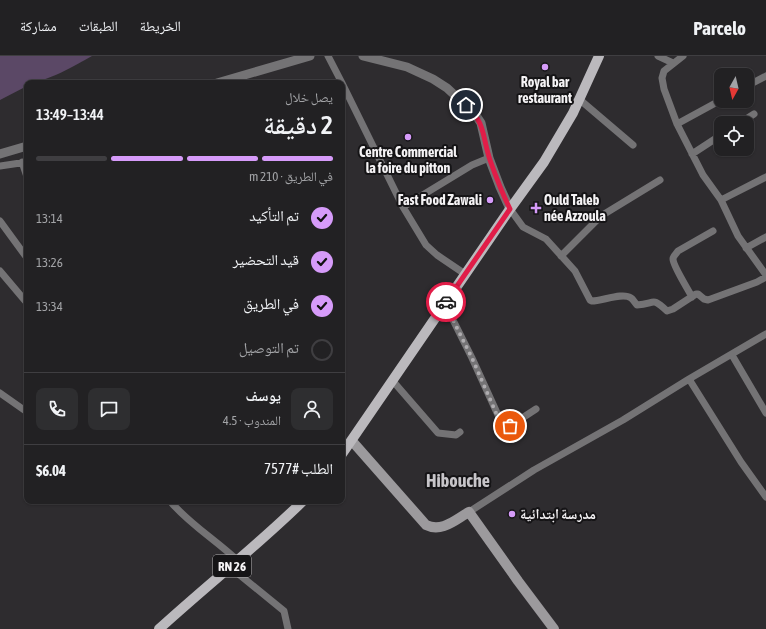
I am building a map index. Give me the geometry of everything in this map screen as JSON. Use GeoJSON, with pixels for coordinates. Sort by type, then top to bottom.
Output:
{"type":"FeatureCollection","features":[{"type":"Feature","properties":{"kind":"main road"},"geometry":{"type":"LineString","coordinates":[[345,450],[465,274],[544,162],[573,113],[599,56]]}},
{"type":"Feature","properties":{"kind":"main road"},"geometry":{"type":"LineString","coordinates":[[352,441],[426,525],[432,528],[443,527],[469,512],[552,628]]}},
{"type":"Feature","properties":{"kind":"main road","name":"RN 26"},"geometry":{"type":"LineString","coordinates":[[159,629],[275,528],[300,504]]}},
{"type":"Feature","properties":{"kind":"street"},"geometry":{"type":"LineString","coordinates":[[228,80],[310,56]]}},
{"type":"Feature","properties":{"kind":"street"},"geometry":{"type":"LineString","coordinates":[[328,56],[340,80]]}},
{"type":"Feature","properties":{"kind":"street"},"geometry":{"type":"LineString","coordinates":[[363,56],[407,67],[433,79],[447,88],[475,114],[481,123],[489,158],[510,209],[523,227],[546,239],[575,271],[590,300],[592,301],[628,296],[637,305],[654,301],[658,302],[667,311],[698,294],[704,299],[708,300],[750,285],[766,276],[738,236],[721,200],[703,175],[677,124],[664,89],[662,78],[664,71],[683,56]]}},
{"type":"Feature","properties":{"kind":"street"},"geometry":{"type":"LineString","coordinates":[[658,56],[673,63]]}},
{"type":"Feature","properties":{"kind":"street"},"geometry":{"type":"LineString","coordinates":[[754,82],[766,76]]}},
{"type":"Feature","properties":{"kind":"street"},"geometry":{"type":"LineString","coordinates":[[345,89],[403,207],[426,245],[437,255],[465,274]]}},
{"type":"Feature","properties":{"kind":"street"},"geometry":{"type":"LineString","coordinates":[[579,99],[633,145]]}},
{"type":"Feature","properties":{"kind":"street"},"geometry":{"type":"LineString","coordinates":[[677,124],[714,104]]}},
{"type":"Feature","properties":{"kind":"street"},"geometry":{"type":"LineString","coordinates":[[692,154],[714,140]]}},
{"type":"Feature","properties":{"kind":"street"},"geometry":{"type":"LineString","coordinates":[[0,154],[24,147]]}},
{"type":"Feature","properties":{"kind":"street"},"geometry":{"type":"LineString","coordinates":[[403,207],[472,165],[489,158]]}},
{"type":"Feature","properties":{"kind":"street"},"geometry":{"type":"LineString","coordinates":[[0,166],[24,162]]}},
{"type":"Feature","properties":{"kind":"street"},"geometry":{"type":"LineString","coordinates":[[721,200],[766,178]]}},
{"type":"Feature","properties":{"kind":"street"},"geometry":{"type":"LineString","coordinates":[[561,256],[601,216],[660,180]]}},
{"type":"Feature","properties":{"kind":"street"},"geometry":{"type":"LineString","coordinates":[[0,221],[24,254]]}},
{"type":"Feature","properties":{"kind":"street"},"geometry":{"type":"LineString","coordinates":[[692,297],[675,265],[673,259],[674,255],[678,251],[713,231]]}},
{"type":"Feature","properties":{"kind":"street"},"geometry":{"type":"LineString","coordinates":[[746,248],[766,237]]}},
{"type":"Feature","properties":{"kind":"street"},"geometry":{"type":"LineString","coordinates":[[0,271],[24,299]]}},
{"type":"Feature","properties":{"kind":"street"},"geometry":{"type":"LineString","coordinates":[[445,304],[503,426],[510,426],[536,409]]}},
{"type":"Feature","properties":{"kind":"street"},"geometry":{"type":"LineString","coordinates":[[469,512],[534,470],[623,420],[766,334]]}},
{"type":"Feature","properties":{"kind":"street"},"geometry":{"type":"LineString","coordinates":[[732,355],[766,413]]}},
{"type":"Feature","properties":{"kind":"street"},"geometry":{"type":"LineString","coordinates":[[689,379],[741,462],[766,497]]}},
{"type":"Feature","properties":{"kind":"street"},"geometry":{"type":"LineString","coordinates":[[392,380],[438,433],[456,435],[460,432]]}},
{"type":"Feature","properties":{"kind":"street"},"geometry":{"type":"LineString","coordinates":[[0,393],[24,410]]}},
{"type":"Feature","properties":{"kind":"street"},"geometry":{"type":"LineString","coordinates":[[172,504],[178,511],[218,543],[234,564],[284,611],[288,629]]}},
{"type":"Feature","properties":{"kind":"shaded area"},"geometry":{"type":"Polygon","coordinates":[[[0,56],[92,56],[51,77],[42,80],[24,80],[24,88],[0,100],[0,56]]]}},
{"type":"Feature","properties":{"kind":"way so far"},"geometry":{"type":"LineString","coordinates":[[446,302],[445,304],[472,358],[500,422],[503,426],[510,426]]}},
{"type":"Feature","properties":{"kind":"place","name":"Royal bar restaurant"},"geometry":{"type":"Point","coordinates":[545,67]}},
{"type":"Feature","properties":{"kind":"place","name":"Centre Commercial la foire du pitton"},"geometry":{"type":"Point","coordinates":[408,137]}},
{"type":"Feature","properties":{"kind":"place","name":"Fast Food Zawali"},"geometry":{"type":"Point","coordinates":[490,200]}},
{"type":"Feature","properties":{"kind":"place","name":"Ould Taleb née Azzoula"},"geometry":{"type":"Point","coordinates":[536,208]}},
{"type":"Feature","properties":{"kind":"place","name":"مدرسة ابتدائية"},"geometry":{"type":"Point","coordinates":[512,514]}},
{"type":"Feature","properties":{"kind":"district","name":"Hibouche"},"geometry":{"type":"Point","coordinates":[458,480]}},
{"type":"Feature","properties":{"kind":"route"},"geometry":{"type":"LineString","coordinates":[[446,302],[510,209],[489,158],[481,123],[466,105]]}}]}
